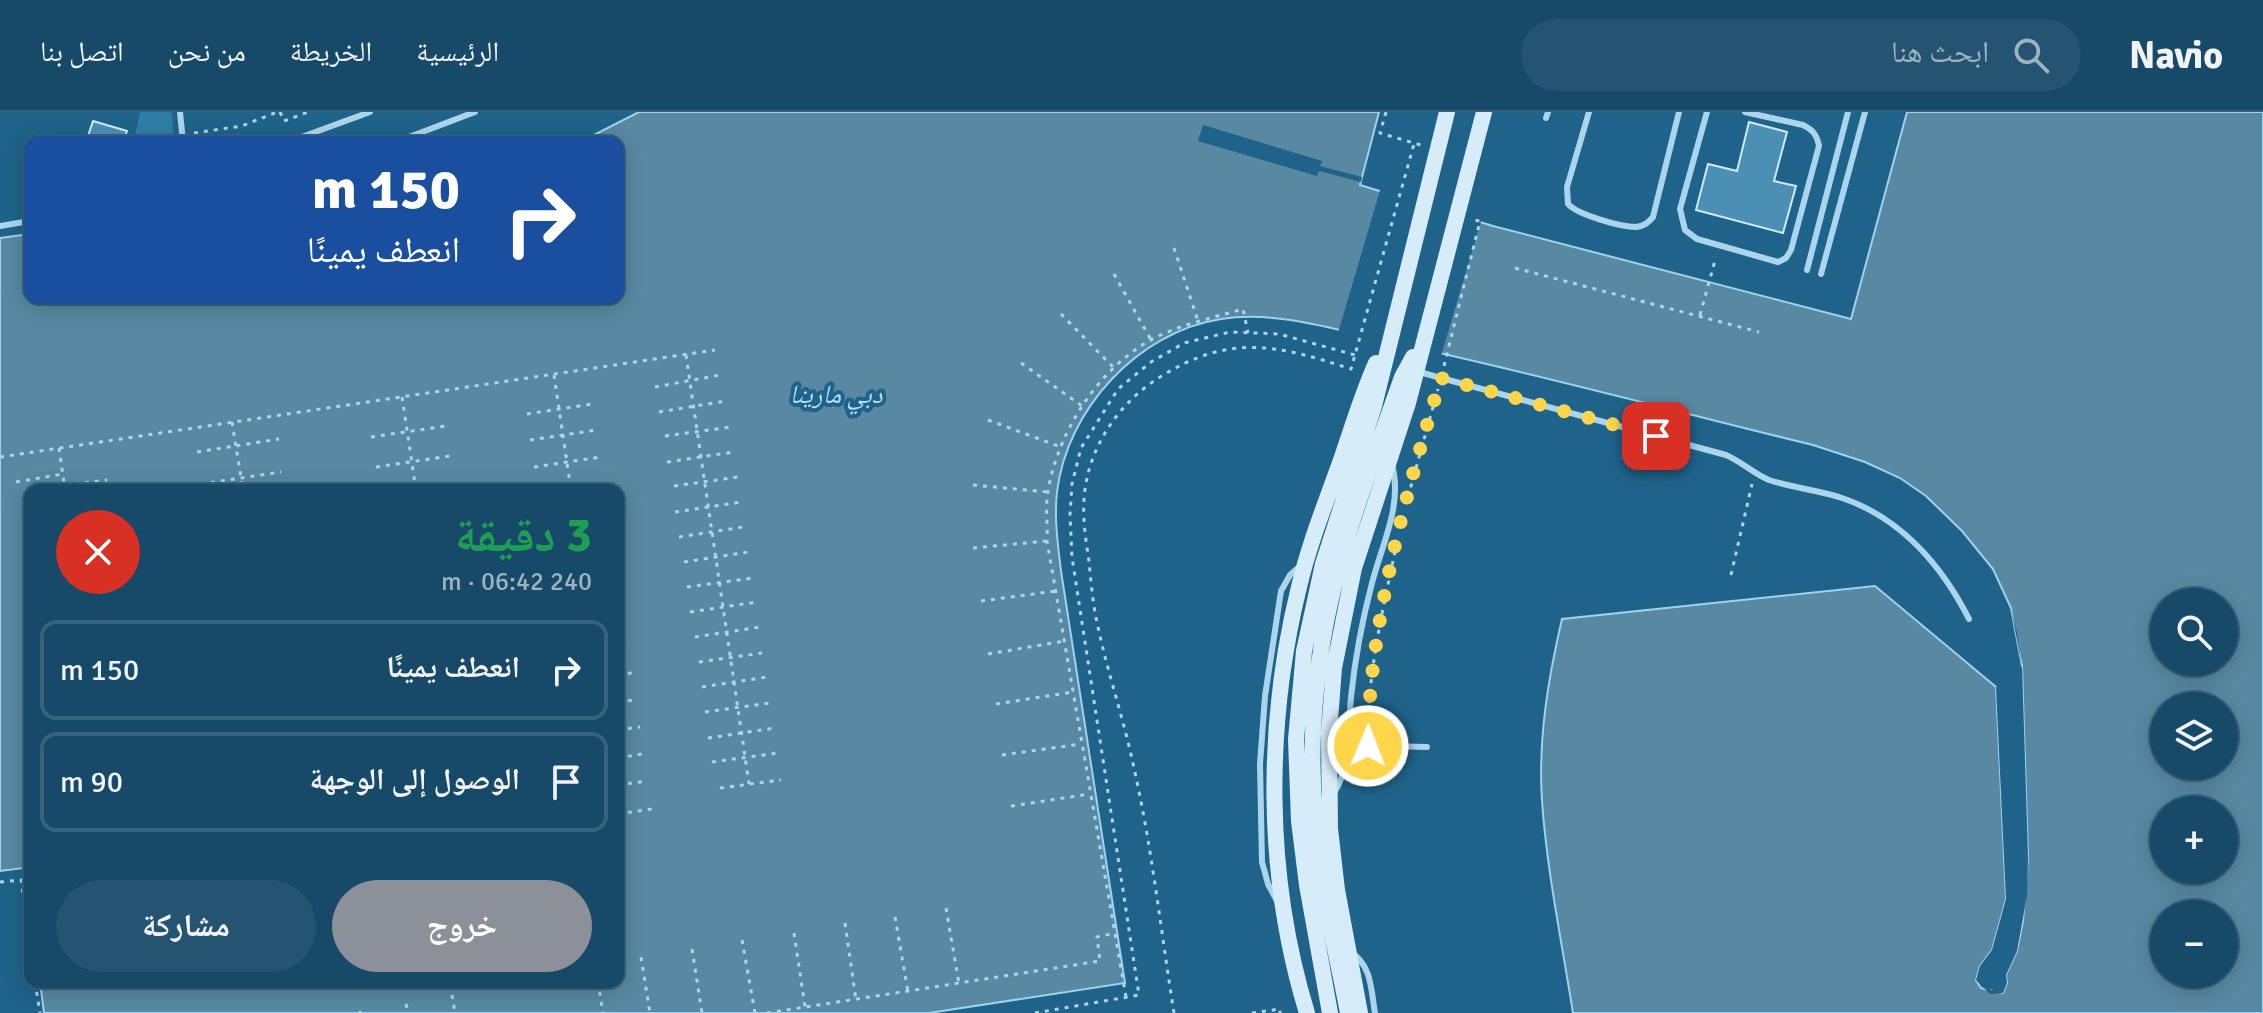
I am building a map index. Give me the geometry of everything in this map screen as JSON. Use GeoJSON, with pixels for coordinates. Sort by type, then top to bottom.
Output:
{"type":"FeatureCollection","features":[{"type":"Feature","properties":{"kind":"street"},"geometry":{"type":"LineString","coordinates":[[1360,1013],[1332,860],[1329,722],[1339,636],[1354,568],[1391,458],[1484,112]]}},
{"type":"Feature","properties":{"kind":"street"},"geometry":{"type":"LineString","coordinates":[[1348,1013],[1302,856],[1296,784],[1297,725],[1304,651],[1323,564],[1374,406],[1443,117]]}},
{"type":"Feature","properties":{"kind":"street"},"geometry":{"type":"LineString","coordinates":[[1307,1013],[1286,913],[1275,822],[1275,746],[1281,677],[1305,563],[1373,367],[1387,345]]}},
{"type":"Feature","properties":{"kind":"street"},"geometry":{"type":"LineString","coordinates":[[1330,1013],[1320,913],[1313,781],[1314,720],[1323,642],[1332,593],[1349,533],[1402,377],[1407,365],[1420,350]]}},
{"type":"Feature","properties":{"kind":"lane"},"geometry":{"type":"LineString","coordinates":[[180,112],[183,136]]}},
{"type":"Feature","properties":{"kind":"lane"},"geometry":{"type":"LineString","coordinates":[[304,136],[370,112]]}},
{"type":"Feature","properties":{"kind":"lane"},"geometry":{"type":"LineString","coordinates":[[412,136],[475,112]]}},
{"type":"Feature","properties":{"kind":"lane"},"geometry":{"type":"LineString","coordinates":[[1589,112],[1567,187],[1568,204],[1582,213],[1633,227],[1648,223],[1653,217],[1679,112]]}},
{"type":"Feature","properties":{"kind":"lane"},"geometry":{"type":"LineString","coordinates":[[1707,112],[1680,216],[1681,223],[1690,235],[1773,262],[1786,258],[1791,250],[1819,146],[1811,130],[1803,125],[1745,112]]}},
{"type":"Feature","properties":{"kind":"lane"},"geometry":{"type":"LineString","coordinates":[[1807,270],[1848,112]]}},
{"type":"Feature","properties":{"kind":"lane"},"geometry":{"type":"LineString","coordinates":[[1821,274],[1865,112]]}},
{"type":"Feature","properties":{"kind":"lane"},"geometry":{"type":"LineString","coordinates":[[0,226],[24,222]]}},
{"type":"Feature","properties":{"kind":"lane"},"geometry":{"type":"LineString","coordinates":[[1415,371],[1726,455],[1769,480],[1845,499],[1894,526],[1921,549],[1953,587],[1969,619]]}},
{"type":"Feature","properties":{"kind":"lane"},"geometry":{"type":"LineString","coordinates":[[1329,798],[1342,776],[1358,645],[1372,581],[1394,508],[1396,483],[1391,458]]}},
{"type":"Feature","properties":{"kind":"lane"},"geometry":{"type":"LineString","coordinates":[[1346,745],[1427,747]]}},
{"type":"Feature","properties":{"kind":"lane"},"geometry":{"type":"LineString","coordinates":[[1348,950],[1360,959],[1367,971],[1375,1013]]}},
{"type":"Feature","properties":{"kind":"path"},"geometry":{"type":"LineString","coordinates":[[193,136],[242,126],[278,112],[284,121],[308,112]]}},
{"type":"Feature","properties":{"kind":"path"},"geometry":{"type":"LineString","coordinates":[[1386,112],[1380,133],[1436,150]]}},
{"type":"Feature","properties":{"kind":"path"},"geometry":{"type":"LineString","coordinates":[[1174,1013],[1134,768],[1097,624],[1084,522],[1086,482],[1098,445],[1123,407],[1150,383],[1183,363],[1226,349],[1260,346],[1297,352],[1351,369],[1414,144]]}},
{"type":"Feature","properties":{"kind":"path"},"geometry":{"type":"LineString","coordinates":[[1405,508],[1480,221],[1456,217]]}},
{"type":"Feature","properties":{"kind":"path"},"geometry":{"type":"LineString","coordinates":[[1700,316],[1719,246]]}},
{"type":"Feature","properties":{"kind":"path"},"geometry":{"type":"LineString","coordinates":[[1174,248],[1198,321]]}},
{"type":"Feature","properties":{"kind":"path"},"geometry":{"type":"LineString","coordinates":[[1515,268],[1759,332]]}},
{"type":"Feature","properties":{"kind":"path"},"geometry":{"type":"LineString","coordinates":[[1114,274],[1151,340]]}},
{"type":"Feature","properties":{"kind":"path"},"geometry":{"type":"LineString","coordinates":[[1126,997],[1047,541],[1048,492],[1061,447],[1082,406],[1113,367],[1151,340],[1198,321],[1243,309],[1248,333]]}},
{"type":"Feature","properties":{"kind":"path"},"geometry":{"type":"LineString","coordinates":[[1061,314],[1113,367]]}},
{"type":"Feature","properties":{"kind":"path"},"geometry":{"type":"LineString","coordinates":[[1035,1013],[1139,995],[1072,557],[1072,484],[1081,448],[1118,389],[1151,362],[1184,343],[1230,332],[1279,334],[1355,355]]}},
{"type":"Feature","properties":{"kind":"path"},"geometry":{"type":"LineString","coordinates":[[0,457],[715,350]]}},
{"type":"Feature","properties":{"kind":"path"},"geometry":{"type":"LineString","coordinates":[[686,355],[749,784]]}},
{"type":"Feature","properties":{"kind":"path"},"geometry":{"type":"LineString","coordinates":[[1021,363],[1082,406]]}},
{"type":"Feature","properties":{"kind":"path"},"geometry":{"type":"LineString","coordinates":[[554,375],[569,484]]}},
{"type":"Feature","properties":{"kind":"path"},"geometry":{"type":"LineString","coordinates":[[655,387],[720,375]]}},
{"type":"Feature","properties":{"kind":"path"},"geometry":{"type":"LineString","coordinates":[[402,397],[414,484]]}},
{"type":"Feature","properties":{"kind":"path"},"geometry":{"type":"LineString","coordinates":[[659,412],[726,401]]}},
{"type":"Feature","properties":{"kind":"path"},"geometry":{"type":"LineString","coordinates":[[527,414],[592,404]]}},
{"type":"Feature","properties":{"kind":"path"},"geometry":{"type":"LineString","coordinates":[[988,420],[1061,447]]}},
{"type":"Feature","properties":{"kind":"path"},"geometry":{"type":"LineString","coordinates":[[232,422],[242,484]]}},
{"type":"Feature","properties":{"kind":"path"},"geometry":{"type":"LineString","coordinates":[[371,437],[446,426]]}},
{"type":"Feature","properties":{"kind":"path"},"geometry":{"type":"LineString","coordinates":[[665,436],[731,427]]}},
{"type":"Feature","properties":{"kind":"path"},"geometry":{"type":"LineString","coordinates":[[530,440],[596,430]]}},
{"type":"Feature","properties":{"kind":"path"},"geometry":{"type":"LineString","coordinates":[[197,452],[279,439]]}},
{"type":"Feature","properties":{"kind":"path"},"geometry":{"type":"LineString","coordinates":[[59,448],[64,484]]}},
{"type":"Feature","properties":{"kind":"path"},"geometry":{"type":"LineString","coordinates":[[667,462],[734,452]]}},
{"type":"Feature","properties":{"kind":"path"},"geometry":{"type":"LineString","coordinates":[[376,467],[450,456]]}},
{"type":"Feature","properties":{"kind":"path"},"geometry":{"type":"LineString","coordinates":[[534,467],[601,457]]}},
{"type":"Feature","properties":{"kind":"path"},"geometry":{"type":"LineString","coordinates":[[201,484],[281,472]]}},
{"type":"Feature","properties":{"kind":"path"},"geometry":{"type":"LineString","coordinates":[[1731,575],[1755,473]]}},
{"type":"Feature","properties":{"kind":"path"},"geometry":{"type":"LineString","coordinates":[[16,482],[63,474]]}},
{"type":"Feature","properties":{"kind":"path"},"geometry":{"type":"LineString","coordinates":[[674,486],[738,477]]}},
{"type":"Feature","properties":{"kind":"path"},"geometry":{"type":"LineString","coordinates":[[86,484],[107,480]]}},
{"type":"Feature","properties":{"kind":"path"},"geometry":{"type":"LineString","coordinates":[[973,485],[1048,492]]}},
{"type":"Feature","properties":{"kind":"path"},"geometry":{"type":"LineString","coordinates":[[675,512],[741,502]]}},
{"type":"Feature","properties":{"kind":"path"},"geometry":{"type":"LineString","coordinates":[[679,537],[743,527]]}},
{"type":"Feature","properties":{"kind":"path"},"geometry":{"type":"LineString","coordinates":[[1368,746],[1370,697],[1398,538]]}},
{"type":"Feature","properties":{"kind":"path"},"geometry":{"type":"LineString","coordinates":[[973,548],[1047,541]]}},
{"type":"Feature","properties":{"kind":"path"},"geometry":{"type":"LineString","coordinates":[[684,562],[748,552]]}},
{"type":"Feature","properties":{"kind":"path"},"geometry":{"type":"LineString","coordinates":[[687,587],[753,578]]}},
{"type":"Feature","properties":{"kind":"path"},"geometry":{"type":"LineString","coordinates":[[981,601],[1056,591]]}},
{"type":"Feature","properties":{"kind":"path"},"geometry":{"type":"LineString","coordinates":[[690,612],[757,602]]}},
{"type":"Feature","properties":{"kind":"path"},"geometry":{"type":"LineString","coordinates":[[695,637],[760,627]]}},
{"type":"Feature","properties":{"kind":"path"},"geometry":{"type":"LineString","coordinates":[[988,654],[1065,641]]}},
{"type":"Feature","properties":{"kind":"path"},"geometry":{"type":"LineString","coordinates":[[624,647],[628,646]]}},
{"type":"Feature","properties":{"kind":"path"},"geometry":{"type":"LineString","coordinates":[[699,662],[762,653]]}},
{"type":"Feature","properties":{"kind":"path"},"geometry":{"type":"LineString","coordinates":[[624,674],[632,673]]}},
{"type":"Feature","properties":{"kind":"path"},"geometry":{"type":"LineString","coordinates":[[702,687],[767,677]]}},
{"type":"Feature","properties":{"kind":"path"},"geometry":{"type":"LineString","coordinates":[[996,704],[1073,692]]}},
{"type":"Feature","properties":{"kind":"path"},"geometry":{"type":"LineString","coordinates":[[624,701],[635,700]]}},
{"type":"Feature","properties":{"kind":"path"},"geometry":{"type":"LineString","coordinates":[[705,712],[770,703]]}},
{"type":"Feature","properties":{"kind":"path"},"geometry":{"type":"LineString","coordinates":[[624,729],[640,727]]}},
{"type":"Feature","properties":{"kind":"path"},"geometry":{"type":"LineString","coordinates":[[708,738],[775,728]]}},
{"type":"Feature","properties":{"kind":"path"},"geometry":{"type":"LineString","coordinates":[[1002,755],[1081,744]]}},
{"type":"Feature","properties":{"kind":"path"},"geometry":{"type":"LineString","coordinates":[[712,762],[778,753]]}},
{"type":"Feature","properties":{"kind":"path"},"geometry":{"type":"LineString","coordinates":[[624,757],[642,754]]}},
{"type":"Feature","properties":{"kind":"path"},"geometry":{"type":"LineString","coordinates":[[720,788],[781,780]]}},
{"type":"Feature","properties":{"kind":"path"},"geometry":{"type":"LineString","coordinates":[[624,784],[647,781]]}},
{"type":"Feature","properties":{"kind":"path"},"geometry":{"type":"LineString","coordinates":[[1011,806],[1090,794]]}},
{"type":"Feature","properties":{"kind":"path"},"geometry":{"type":"LineString","coordinates":[[624,812],[652,809]]}},
{"type":"Feature","properties":{"kind":"path"},"geometry":{"type":"LineString","coordinates":[[0,882],[21,880],[24,902]]}},
{"type":"Feature","properties":{"kind":"path"},"geometry":{"type":"LineString","coordinates":[[946,908],[959,984]]}},
{"type":"Feature","properties":{"kind":"path"},"geometry":{"type":"LineString","coordinates":[[895,917],[908,992]]}},
{"type":"Feature","properties":{"kind":"path"},"geometry":{"type":"LineString","coordinates":[[845,923],[856,1000]]}},
{"type":"Feature","properties":{"kind":"path"},"geometry":{"type":"LineString","coordinates":[[794,933],[805,1007]]}},
{"type":"Feature","properties":{"kind":"path"},"geometry":{"type":"LineString","coordinates":[[767,1013],[1100,961],[1097,937],[1115,933]]}},
{"type":"Feature","properties":{"kind":"path"},"geometry":{"type":"LineString","coordinates":[[742,940],[755,1013]]}},
{"type":"Feature","properties":{"kind":"path"},"geometry":{"type":"LineString","coordinates":[[692,949],[702,1013]]}},
{"type":"Feature","properties":{"kind":"path"},"geometry":{"type":"LineString","coordinates":[[641,957],[650,1013]]}},
{"type":"Feature","properties":{"kind":"path"},"geometry":{"type":"LineString","coordinates":[[36,988],[40,1013]]}},
{"type":"Feature","properties":{"kind":"path"},"geometry":{"type":"LineString","coordinates":[[599,988],[603,1013]]}},
{"type":"Feature","properties":{"kind":"path"},"geometry":{"type":"LineString","coordinates":[[452,995],[455,1013]]}},
{"type":"Feature","properties":{"kind":"path"},"geometry":{"type":"LineString","coordinates":[[406,1004],[408,1013]]}},
{"type":"Feature","properties":{"kind":"path"},"geometry":{"type":"LineString","coordinates":[[1252,1013],[1280,1009],[1280,1013]]}},
{"type":"Feature","properties":{"kind":"shaded area"},"geometry":{"type":"Polygon","coordinates":[[[140,112],[172,112],[174,136],[135,136],[140,112]]]}},
{"type":"Feature","properties":{"kind":"water","name":"دبي مارينا"},"geometry":{"type":"Polygon","coordinates":[[[639,112],[1379,112],[1360,185],[1493,226],[1851,319],[1907,112],[2263,112],[2263,1013],[1573,1013],[1547,854],[1541,778],[1545,709],[1562,619],[1875,586],[1996,687],[2006,899],[1992,950],[1980,966],[1976,980],[1981,988],[2003,993],[2023,921],[2028,857],[2022,666],[2011,608],[1993,569],[1962,531],[1926,496],[1900,478],[1865,462],[1813,445],[1499,367],[1309,323],[1265,317],[1221,319],[1191,327],[1162,340],[1135,358],[1091,404],[1075,432],[1057,492],[1056,522],[1061,571],[1125,983],[929,1013],[44,1013],[41,988],[624,988],[624,484],[24,484],[24,875],[23,868],[0,871],[0,238],[24,235],[24,304],[624,304],[624,136],[592,136],[639,112]]]}},
{"type":"Feature","properties":{"kind":"pier"},"geometry":{"type":"Polygon","coordinates":[[[1203,125],[1322,161],[1320,166],[1362,177],[1361,182],[1319,171],[1317,176],[1198,141],[1203,125]]]}},
{"type":"Feature","properties":{"kind":"pier"},"geometry":{"type":"Polygon","coordinates":[[[1381,187],[1482,218],[1441,356],[1338,333],[1381,187]]]}},
{"type":"Feature","properties":{"kind":"pier"},"geometry":{"type":"Polygon","coordinates":[[[2011,608],[2017,632],[2022,666],[2011,608]]]}},
{"type":"Feature","properties":{"kind":"pier"},"geometry":{"type":"Polygon","coordinates":[[[2022,666],[2027,895],[2017,951],[2006,975],[2007,983],[2003,993],[1990,994],[1976,980],[1980,966],[1992,950],[2006,899],[1996,687],[2000,686],[2010,899],[1996,951],[1983,968],[1980,979],[1991,990],[2000,989],[2003,982],[2002,974],[2013,949],[2023,895],[2019,671],[2022,666]]]}},
{"type":"Feature","properties":{"kind":"building"},"geometry":{"type":"Polygon","coordinates":[[[93,121],[127,131],[125,136],[88,136],[93,121]]]}},
{"type":"Feature","properties":{"kind":"building"},"geometry":{"type":"Polygon","coordinates":[[[1749,122],[1787,132],[1774,181],[1796,186],[1783,233],[1696,210],[1708,164],[1737,171],[1749,122]]]}},
{"type":"Feature","properties":{"kind":"route"},"geometry":{"type":"LineString","coordinates":[[1368,746],[1368,710],[1389,582],[1408,494],[1441,378],[1656,436]]}}]}
